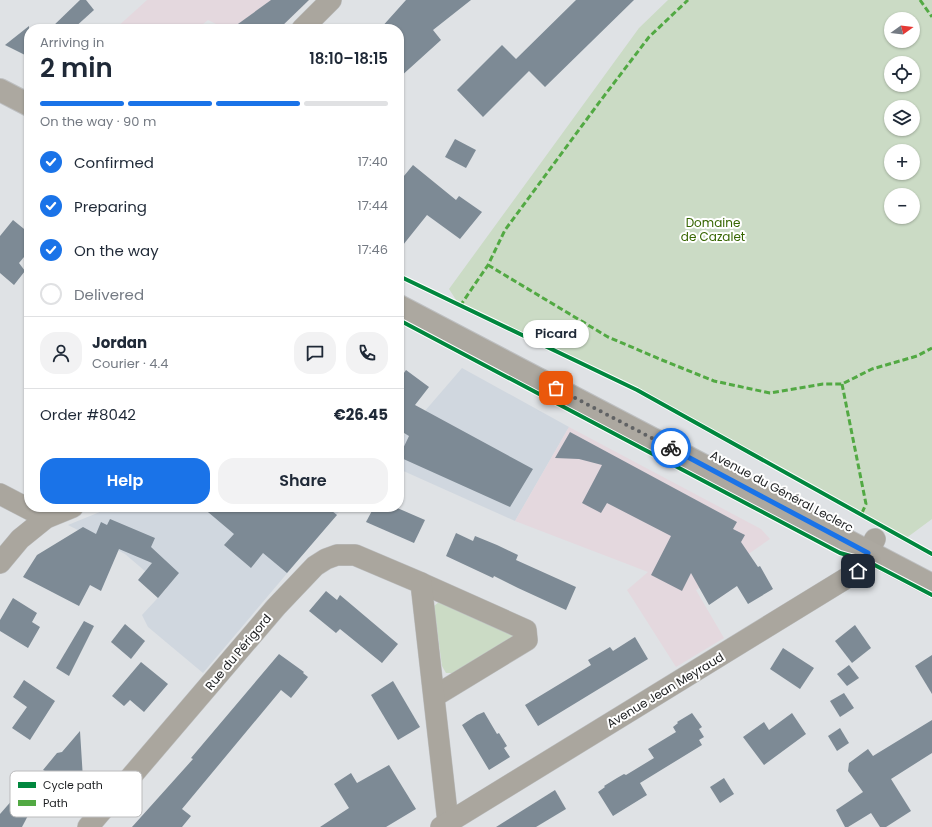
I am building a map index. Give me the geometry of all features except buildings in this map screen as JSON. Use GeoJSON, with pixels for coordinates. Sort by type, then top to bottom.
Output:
{"type":"FeatureCollection","features":[{"type":"Feature","properties":{"kind":"main road"},"geometry":{"type":"LineString","coordinates":[[0,90],[24,102]]}},
{"type":"Feature","properties":{"kind":"main road","name":"Avenue du Général Leclerc"},"geometry":{"type":"LineString","coordinates":[[404,293],[872,546],[932,585]]}},
{"type":"Feature","properties":{"kind":"main road","name":"Avenue du Général Leclerc"},"geometry":{"type":"LineString","coordinates":[[404,309],[872,546],[932,568]]}},
{"type":"Feature","properties":{"kind":"street"},"geometry":{"type":"LineString","coordinates":[[307,24],[331,0]]}},
{"type":"Feature","properties":{"kind":"street"},"geometry":{"type":"LineString","coordinates":[[0,494],[24,507]]}},
{"type":"Feature","properties":{"kind":"street"},"geometry":{"type":"LineString","coordinates":[[34,512],[46,518]]}},
{"type":"Feature","properties":{"kind":"street"},"geometry":{"type":"LineString","coordinates":[[0,563],[20,539],[46,518],[61,512]]}},
{"type":"Feature","properties":{"kind":"street","name":"Avenue Jean Meyraud"},"geometry":{"type":"LineString","coordinates":[[445,825],[858,571],[872,546]]}},
{"type":"Feature","properties":{"kind":"street","name":"Rue du Périgord"},"geometry":{"type":"LineString","coordinates":[[136,771],[276,607],[315,566],[326,558],[337,555],[355,555],[526,630],[527,640],[435,696]]}},
{"type":"Feature","properties":{"kind":"street"},"geometry":{"type":"LineString","coordinates":[[421,583],[435,696],[445,825]]}},
{"type":"Feature","properties":{"kind":"street","name":"Rue du Périgord"},"geometry":{"type":"LineString","coordinates":[[88,827],[97,817]]}},
{"type":"Feature","properties":{"kind":"shaded area"},"geometry":{"type":"Polygon","coordinates":[[[147,0],[309,0],[284,24],[216,24],[208,20],[203,24],[121,24],[147,0]]]}},
{"type":"Feature","properties":{"kind":"shaded area"},"geometry":{"type":"Polygon","coordinates":[[[462,368],[569,427],[515,521],[404,471],[404,435],[462,368]]]}},
{"type":"Feature","properties":{"kind":"shaded area"},"geometry":{"type":"Polygon","coordinates":[[[569,427],[761,529],[770,539],[696,590],[724,638],[676,667],[627,590],[648,572],[515,521],[569,427]]]}},
{"type":"Feature","properties":{"kind":"shaded area"},"geometry":{"type":"Polygon","coordinates":[[[100,512],[339,512],[203,673],[148,627],[142,615],[166,589],[125,554],[68,525],[100,512]]]}},
{"type":"Feature","properties":{"kind":"green space","name":"Domaine de Cazalet"},"geometry":{"type":"Polygon","coordinates":[[[668,0],[932,0],[932,519],[905,539],[637,390],[460,306],[449,289],[639,28],[668,0]]]}},
{"type":"Feature","properties":{"kind":"green space"},"geometry":{"type":"Polygon","coordinates":[[[439,602],[513,635],[511,642],[453,673],[446,673],[442,666],[434,606],[439,602]]]}},
{"type":"Feature","properties":{"kind":"marked path"},"geometry":{"type":"LineString","coordinates":[[460,306],[488,265],[505,230],[601,100],[649,37],[688,0]]}},
{"type":"Feature","properties":{"kind":"marked path"},"geometry":{"type":"LineString","coordinates":[[920,0],[932,17]]}},
{"type":"Feature","properties":{"kind":"marked path"},"geometry":{"type":"LineString","coordinates":[[488,265],[608,337],[714,381],[770,393],[823,384],[842,384],[872,369],[917,356],[932,348]]}},
{"type":"Feature","properties":{"kind":"marked path"},"geometry":{"type":"LineString","coordinates":[[842,384],[866,504],[861,515]]}},
{"type":"Feature","properties":{"kind":"cycle path"},"geometry":{"type":"LineString","coordinates":[[404,278],[637,390],[932,554]]}},
{"type":"Feature","properties":{"kind":"cycle path"},"geometry":{"type":"LineString","coordinates":[[404,323],[840,553],[865,560],[932,595]]}},
{"type":"Feature","properties":{"kind":"way so far"},"geometry":{"type":"LineString","coordinates":[[556,388],[671,448]]}},
{"type":"Feature","properties":{"kind":"place","name":"Picard"},"geometry":{"type":"Point","coordinates":[556,388]}},
{"type":"Feature","properties":{"kind":"route"},"geometry":{"type":"LineString","coordinates":[[671,448],[868,553],[858,571]]}}]}
